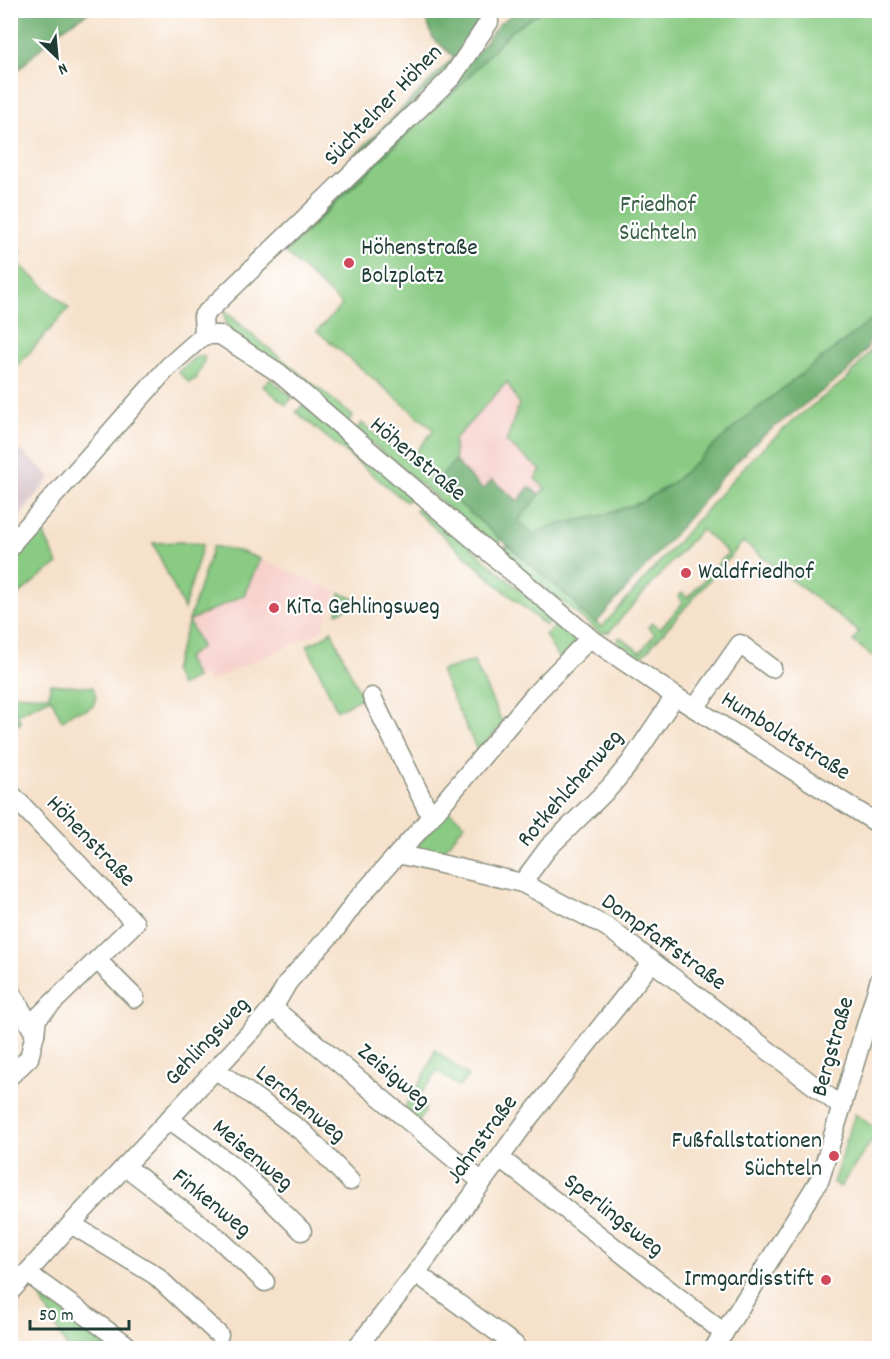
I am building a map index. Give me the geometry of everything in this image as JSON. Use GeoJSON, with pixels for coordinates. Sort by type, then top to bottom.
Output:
{"type":"FeatureCollection","features":[{"type":"Feature","properties":{"kind":"street","name":"Süchtelner Höhen"},"geometry":{"type":"LineString","coordinates":[[204,335],[203,316],[452,77],[489,22],[488,10]]}},
{"type":"Feature","properties":{"kind":"street","name":"Höhenstraße"},"geometry":{"type":"LineString","coordinates":[[204,335],[220,334],[279,373],[590,638]]}},
{"type":"Feature","properties":{"kind":"street"},"geometry":{"type":"LineString","coordinates":[[10,548],[169,366],[204,335]]}},
{"type":"Feature","properties":{"kind":"street","name":"Humboldtstraße"},"geometry":{"type":"LineString","coordinates":[[590,638],[675,696],[879,825]]}},
{"type":"Feature","properties":{"kind":"street","name":"Gehlingsweg"},"geometry":{"type":"LineString","coordinates":[[10,1292],[273,1008],[288,982],[335,930],[356,901],[537,692],[590,638]]}},
{"type":"Feature","properties":{"kind":"street","name":"Humboldtstraße"},"geometry":{"type":"LineString","coordinates":[[695,708],[740,644],[772,668]]}},
{"type":"Feature","properties":{"kind":"street","name":"Rotkehlchenweg"},"geometry":{"type":"LineString","coordinates":[[522,884],[548,848],[610,787],[630,763],[675,696]]}},
{"type":"Feature","properties":{"kind":"street"},"geometry":{"type":"LineString","coordinates":[[372,698],[431,817]]}},
{"type":"Feature","properties":{"kind":"street","name":"Höhenstraße"},"geometry":{"type":"LineString","coordinates":[[10,795],[135,923],[97,960]]}},
{"type":"Feature","properties":{"kind":"street","name":"Dompfaffstraße"},"geometry":{"type":"LineString","coordinates":[[398,854],[522,884],[607,927],[842,1107]]}},
{"type":"Feature","properties":{"kind":"street"},"geometry":{"type":"LineString","coordinates":[[10,1076],[28,1058],[37,1018],[97,960],[135,998]]}},
{"type":"Feature","properties":{"kind":"street","name":"Jahnstraße"},"geometry":{"type":"LineString","coordinates":[[356,1348],[416,1273],[528,1119],[652,962]]}},
{"type":"Feature","properties":{"kind":"street","name":"Bergstraße"},"geometry":{"type":"LineString","coordinates":[[714,1348],[820,1179],[879,979]]}},
{"type":"Feature","properties":{"kind":"street"},"geometry":{"type":"LineString","coordinates":[[10,990],[35,1034]]}},
{"type":"Feature","properties":{"kind":"street","name":"Zeisigweg"},"geometry":{"type":"LineString","coordinates":[[273,1008],[482,1182]]}},
{"type":"Feature","properties":{"kind":"street","name":"Lerchenweg"},"geometry":{"type":"LineString","coordinates":[[216,1070],[304,1133],[350,1181]]}},
{"type":"Feature","properties":{"kind":"street","name":"Meisenweg"},"geometry":{"type":"LineString","coordinates":[[169,1119],[244,1174],[302,1232]]}},
{"type":"Feature","properties":{"kind":"street","name":"Sperlingsweg"},"geometry":{"type":"LineString","coordinates":[[500,1158],[724,1333]]}},
{"type":"Feature","properties":{"kind":"street","name":"Finkenweg"},"geometry":{"type":"LineString","coordinates":[[125,1166],[217,1237],[265,1282]]}},
{"type":"Feature","properties":{"kind":"street"},"geometry":{"type":"LineString","coordinates":[[71,1224],[155,1275],[219,1335]]}},
{"type":"Feature","properties":{"kind":"street"},"geometry":{"type":"LineString","coordinates":[[27,1273],[130,1348]]}},
{"type":"Feature","properties":{"kind":"street"},"geometry":{"type":"LineString","coordinates":[[416,1273],[515,1345],[513,1348]]}},
{"type":"Feature","properties":{"kind":"shaded area"},"geometry":{"type":"Polygon","coordinates":[[[507,382],[519,404],[506,442],[542,470],[546,488],[540,495],[529,487],[518,501],[492,480],[483,490],[455,461],[454,441],[507,382]]]}},
{"type":"Feature","properties":{"kind":"shaded area"},"geometry":{"type":"Polygon","coordinates":[[[11,442],[51,477],[11,531],[11,442]]]}},
{"type":"Feature","properties":{"kind":"shaded area","name":"KiTa Gehlingsweg"},"geometry":{"type":"Polygon","coordinates":[[[260,559],[337,592],[321,631],[208,682],[205,674],[196,678],[186,658],[201,647],[189,621],[244,595],[260,559]]]}},
{"type":"Feature","properties":{"kind":"green space"},"geometry":{"type":"Polygon","coordinates":[[[11,10],[91,11],[57,32],[11,77],[11,10]]]}},
{"type":"Feature","properties":{"kind":"green space"},"geometry":{"type":"Polygon","coordinates":[[[423,11],[480,11],[477,23],[459,58],[278,234],[276,233],[454,57],[433,38],[423,11]]]}},
{"type":"Feature","properties":{"kind":"green space"},"geometry":{"type":"Polygon","coordinates":[[[517,11],[542,11],[511,31],[455,91],[431,111],[285,252],[374,157],[476,54],[499,24],[517,11]]]}},
{"type":"Feature","properties":{"kind":"green space","name":"Friedhof Süchteln"},"geometry":{"type":"Polygon","coordinates":[[[542,11],[879,11],[879,314],[745,418],[671,484],[642,502],[604,515],[552,526],[533,534],[518,521],[545,488],[535,479],[541,470],[506,442],[519,404],[507,382],[454,440],[455,461],[435,483],[501,539],[495,547],[356,430],[362,423],[408,461],[434,430],[317,331],[342,305],[285,252],[431,111],[455,91],[511,31],[542,11]]]}},
{"type":"Feature","properties":{"kind":"green space"},"geometry":{"type":"Polygon","coordinates":[[[11,242],[22,252],[15,261],[69,308],[11,373],[11,242]]]}},
{"type":"Feature","properties":{"kind":"green space"},"geometry":{"type":"Polygon","coordinates":[[[224,310],[353,416],[347,423],[233,336],[226,326],[224,310]]]}},
{"type":"Feature","properties":{"kind":"green space"},"geometry":{"type":"Polygon","coordinates":[[[879,314],[879,323],[870,337],[868,347],[846,373],[760,438],[719,480],[596,623],[580,611],[575,602],[435,483],[455,461],[483,490],[492,480],[518,501],[529,487],[540,495],[518,521],[533,534],[552,526],[604,515],[642,502],[671,484],[745,418],[879,314]]]}},
{"type":"Feature","properties":{"kind":"green space"},"geometry":{"type":"Polygon","coordinates":[[[879,341],[879,661],[853,641],[859,632],[743,542],[639,660],[620,647],[618,639],[620,637],[640,652],[655,634],[648,627],[652,623],[660,629],[683,603],[678,597],[682,593],[688,598],[728,553],[701,529],[609,632],[600,633],[501,552],[507,545],[602,627],[753,457],[795,419],[847,379],[879,341]]]}},
{"type":"Feature","properties":{"kind":"green space"},"geometry":{"type":"Polygon","coordinates":[[[204,355],[204,361],[196,379],[189,382],[178,372],[193,359],[204,355]]]}},
{"type":"Feature","properties":{"kind":"green space"},"geometry":{"type":"Polygon","coordinates":[[[270,379],[293,397],[286,405],[263,386],[270,379]]]}},
{"type":"Feature","properties":{"kind":"green space"},"geometry":{"type":"Polygon","coordinates":[[[303,405],[414,493],[406,502],[296,412],[303,405]]]}},
{"type":"Feature","properties":{"kind":"green space"},"geometry":{"type":"Polygon","coordinates":[[[424,501],[433,514],[552,618],[546,626],[415,510],[424,501]]]}},
{"type":"Feature","properties":{"kind":"green space"},"geometry":{"type":"Polygon","coordinates":[[[33,527],[44,535],[58,564],[11,601],[11,571],[21,546],[33,527]]]}},
{"type":"Feature","properties":{"kind":"green space"},"geometry":{"type":"Polygon","coordinates":[[[153,543],[203,544],[184,609],[153,543]]]}},
{"type":"Feature","properties":{"kind":"green space"},"geometry":{"type":"Polygon","coordinates":[[[213,546],[242,552],[260,559],[244,595],[189,621],[201,647],[186,658],[196,678],[180,686],[173,670],[213,546]]]}},
{"type":"Feature","properties":{"kind":"green space"},"geometry":{"type":"Polygon","coordinates":[[[340,593],[362,602],[337,613],[340,593]]]}},
{"type":"Feature","properties":{"kind":"green space"},"geometry":{"type":"Polygon","coordinates":[[[555,627],[560,627],[576,639],[576,644],[561,659],[545,635],[555,627]]]}},
{"type":"Feature","properties":{"kind":"green space"},"geometry":{"type":"Polygon","coordinates":[[[331,630],[362,698],[337,710],[307,645],[317,641],[331,630]]]}},
{"type":"Feature","properties":{"kind":"green space"},"geometry":{"type":"Polygon","coordinates":[[[474,661],[503,724],[478,752],[440,671],[474,661]]]}},
{"type":"Feature","properties":{"kind":"green space"},"geometry":{"type":"Polygon","coordinates":[[[50,684],[93,687],[96,697],[93,706],[86,710],[73,712],[62,721],[51,698],[17,714],[21,723],[11,728],[11,694],[49,696],[50,684]]]}},
{"type":"Feature","properties":{"kind":"green space"},"geometry":{"type":"Polygon","coordinates":[[[447,809],[465,824],[446,847],[441,861],[425,856],[417,846],[447,809]]]}},
{"type":"Feature","properties":{"kind":"green space"},"geometry":{"type":"Polygon","coordinates":[[[435,1050],[468,1076],[459,1087],[438,1071],[416,1100],[425,1108],[425,1112],[417,1123],[405,1109],[409,1098],[425,1075],[435,1050]]]}},
{"type":"Feature","properties":{"kind":"green space"},"geometry":{"type":"Polygon","coordinates":[[[855,1114],[879,1131],[879,1143],[873,1139],[840,1187],[833,1183],[855,1114]]]}},
{"type":"Feature","properties":{"kind":"green space"},"geometry":{"type":"Polygon","coordinates":[[[35,1287],[124,1348],[67,1348],[35,1287]]]}},
{"type":"Feature","properties":{"kind":"place","name":"Höhenstraße Bolzplatz"},"geometry":{"type":"Point","coordinates":[349,263]}},
{"type":"Feature","properties":{"kind":"place","name":"Waldfriedhof"},"geometry":{"type":"Point","coordinates":[686,573]}},
{"type":"Feature","properties":{"kind":"place","name":"KiTa Gehlingsweg"},"geometry":{"type":"Point","coordinates":[274,608]}},
{"type":"Feature","properties":{"kind":"place","name":"Fußfallstationen Süchteln"},"geometry":{"type":"Point","coordinates":[834,1156]}},
{"type":"Feature","properties":{"kind":"place","name":"Irmgardisstift"},"geometry":{"type":"Point","coordinates":[826,1280]}}]}
